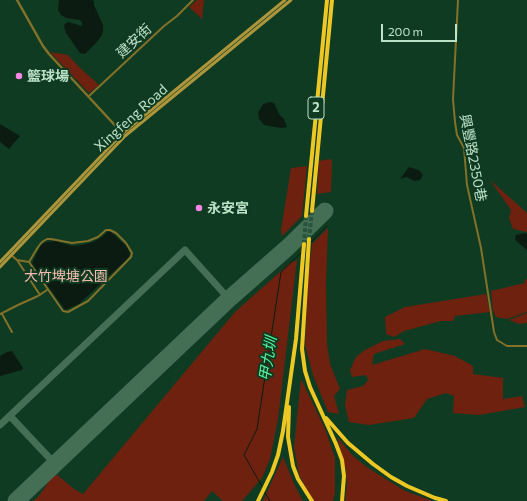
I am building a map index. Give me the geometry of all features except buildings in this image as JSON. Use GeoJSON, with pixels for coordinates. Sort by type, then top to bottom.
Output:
{"type":"FeatureCollection","features":[{"type":"Feature","properties":{"kind":"highway","name":"2"},"geometry":{"type":"LineString","coordinates":[[306,216],[327,0]]}},
{"type":"Feature","properties":{"kind":"highway","name":"2"},"geometry":{"type":"LineString","coordinates":[[312,211],[332,0]]}},
{"type":"Feature","properties":{"kind":"highway"},"geometry":{"type":"LineString","coordinates":[[258,501],[272,472],[278,454],[289,397],[306,245],[302,349],[305,371],[320,411],[342,460],[344,476],[342,501]]}},
{"type":"Feature","properties":{"kind":"highway"},"geometry":{"type":"LineString","coordinates":[[289,397],[288,437],[290,452],[298,479],[312,501]]}},
{"type":"Feature","properties":{"kind":"highway"},"geometry":{"type":"LineString","coordinates":[[320,411],[348,443],[373,464],[407,486],[446,501]]}},
{"type":"Feature","properties":{"kind":"main road","name":"Xingfeng Road"},"geometry":{"type":"LineString","coordinates":[[0,262],[124,135],[285,0]]}},
{"type":"Feature","properties":{"kind":"main road","name":"Xingfeng Road"},"geometry":{"type":"LineString","coordinates":[[0,267],[124,135],[290,0]]}},
{"type":"Feature","properties":{"kind":"street"},"geometry":{"type":"LineString","coordinates":[[17,0],[43,46],[124,135]]}},
{"type":"Feature","properties":{"kind":"street","name":"建安街"},"geometry":{"type":"LineString","coordinates":[[88,96],[193,0]]}},
{"type":"Feature","properties":{"kind":"street","name":"興豐路2350巷"},"geometry":{"type":"LineString","coordinates":[[458,0],[453,99],[455,122],[457,135],[464,148],[467,184],[481,248],[494,332],[497,340],[507,346],[527,346]]}},
{"type":"Feature","properties":{"kind":"street"},"geometry":{"type":"LineString","coordinates":[[17,260],[29,262],[63,311],[68,312],[88,301],[131,258],[132,253],[130,248],[116,233],[106,230],[98,237],[88,241],[72,243],[47,239],[38,247],[29,262]]}},
{"type":"Feature","properties":{"kind":"street"},"geometry":{"type":"LineString","coordinates":[[11,255],[17,260],[40,295]]}},
{"type":"Feature","properties":{"kind":"street"},"geometry":{"type":"LineString","coordinates":[[12,332],[1,314],[47,290]]}},
{"type":"Feature","properties":{"kind":"shaded area"},"geometry":{"type":"Polygon","coordinates":[[[59,0],[93,0],[94,2],[103,25],[103,30],[102,35],[96,43],[85,54],[80,53],[66,33],[64,26],[68,22],[82,26],[82,23],[80,20],[66,18],[61,15],[58,10],[59,0]]]}},
{"type":"Feature","properties":{"kind":"shaded area"},"geometry":{"type":"Polygon","coordinates":[[[197,0],[204,0],[202,19],[189,7],[197,0]]]}},
{"type":"Feature","properties":{"kind":"shaded area"},"geometry":{"type":"Polygon","coordinates":[[[50,52],[68,55],[99,85],[89,93],[50,52]]]}},
{"type":"Feature","properties":{"kind":"shaded area"},"geometry":{"type":"Polygon","coordinates":[[[270,102],[274,103],[287,127],[281,128],[264,125],[259,119],[258,113],[263,104],[270,102]]]}},
{"type":"Feature","properties":{"kind":"shaded area"},"geometry":{"type":"Polygon","coordinates":[[[0,124],[20,136],[9,149],[0,142],[0,124]]]}},
{"type":"Feature","properties":{"kind":"shaded area"},"geometry":{"type":"Polygon","coordinates":[[[330,159],[332,161],[331,192],[317,194],[319,161],[330,159]]]}},
{"type":"Feature","properties":{"kind":"shaded area"},"geometry":{"type":"Polygon","coordinates":[[[307,166],[302,216],[282,236],[281,230],[291,168],[307,166]]]}},
{"type":"Feature","properties":{"kind":"shaded area"},"geometry":{"type":"Polygon","coordinates":[[[409,167],[419,170],[423,175],[420,180],[414,181],[407,177],[400,179],[409,167]]]}},
{"type":"Feature","properties":{"kind":"shaded area"},"geometry":{"type":"Polygon","coordinates":[[[490,180],[527,213],[527,232],[513,229],[509,218],[511,210],[490,180]]]}},
{"type":"Feature","properties":{"kind":"shaded area"},"geometry":{"type":"Polygon","coordinates":[[[328,228],[326,283],[327,344],[330,364],[340,389],[334,396],[339,414],[328,412],[313,375],[305,345],[308,280],[312,244],[328,228]]]}},
{"type":"Feature","properties":{"kind":"shaded area","name":"大竹埤塘公園"},"geometry":{"type":"Polygon","coordinates":[[[107,232],[111,232],[127,247],[130,254],[128,258],[79,304],[65,310],[32,263],[41,245],[46,242],[55,241],[72,246],[82,245],[93,242],[107,232]]]}},
{"type":"Feature","properties":{"kind":"shaded area"},"geometry":{"type":"Polygon","coordinates":[[[527,234],[527,250],[515,240],[516,235],[527,234]]]}},
{"type":"Feature","properties":{"kind":"shaded area"},"geometry":{"type":"Polygon","coordinates":[[[297,260],[278,419],[270,459],[262,478],[242,501],[223,501],[212,491],[204,501],[33,501],[38,497],[55,473],[74,489],[83,494],[235,312],[290,263],[297,260]]]}},
{"type":"Feature","properties":{"kind":"shaded area"},"geometry":{"type":"Polygon","coordinates":[[[527,279],[527,312],[507,319],[496,317],[493,311],[491,291],[525,283],[525,280],[527,279]]]}},
{"type":"Feature","properties":{"kind":"shaded area"},"geometry":{"type":"Polygon","coordinates":[[[486,294],[490,312],[455,316],[453,321],[441,321],[404,331],[394,337],[386,334],[385,317],[405,307],[486,294]]]}},
{"type":"Feature","properties":{"kind":"shaded area"},"geometry":{"type":"Polygon","coordinates":[[[527,313],[527,323],[519,324],[509,320],[527,313]]]}},
{"type":"Feature","properties":{"kind":"shaded area"},"geometry":{"type":"Polygon","coordinates":[[[400,339],[405,344],[374,354],[372,365],[425,349],[455,356],[473,366],[473,374],[503,378],[503,399],[522,396],[525,407],[479,415],[453,413],[454,396],[446,393],[427,399],[414,418],[369,425],[349,422],[345,406],[347,390],[363,386],[369,379],[365,375],[352,377],[350,370],[356,357],[365,350],[383,341],[400,339]]]}},
{"type":"Feature","properties":{"kind":"shaded area"},"geometry":{"type":"Polygon","coordinates":[[[12,351],[23,368],[22,370],[0,376],[0,356],[12,351]]]}},
{"type":"Feature","properties":{"kind":"shaded area"},"geometry":{"type":"Polygon","coordinates":[[[301,379],[325,429],[335,458],[335,493],[333,501],[313,501],[299,475],[294,447],[301,379]]]}},
{"type":"Feature","properties":{"kind":"shaded area"},"geometry":{"type":"Polygon","coordinates":[[[337,437],[353,456],[368,468],[405,491],[433,501],[345,501],[347,484],[346,470],[337,437]]]}},
{"type":"Feature","properties":{"kind":"shaded area"},"geometry":{"type":"Polygon","coordinates":[[[283,457],[303,501],[263,501],[283,457]]]}},
{"type":"Feature","properties":{"kind":"waterway","name":"甲九圳"},"geometry":{"type":"LineString","coordinates":[[311,242],[327,226]]}},
{"type":"Feature","properties":{"kind":"waterway","name":"甲九圳"},"geometry":{"type":"LineString","coordinates":[[263,488],[244,455],[257,429],[281,272],[302,252]]}},
{"type":"Feature","properties":{"kind":"waterway","name":"甲九圳"},"geometry":{"type":"LineString","coordinates":[[264,491],[270,501]]}},
{"type":"Feature","properties":{"kind":"taxiway"},"geometry":{"type":"LineString","coordinates":[[0,425],[185,250],[229,299]]}},
{"type":"Feature","properties":{"kind":"taxiway"},"geometry":{"type":"LineString","coordinates":[[10,416],[55,464]]}},
{"type":"Feature","properties":{"kind":"runway"},"geometry":{"type":"LineString","coordinates":[[16,501],[229,299],[287,248],[325,211]]}},
{"type":"Feature","properties":{"kind":"tunnel"},"geometry":{"type":"LineString","coordinates":[[309,239],[312,211]]}},
{"type":"Feature","properties":{"kind":"tunnel"},"geometry":{"type":"LineString","coordinates":[[304,244],[306,216]]}},
{"type":"Feature","properties":{"kind":"place","name":"籃球場"},"geometry":{"type":"Point","coordinates":[19,76]}},
{"type":"Feature","properties":{"kind":"place","name":"永安宮"},"geometry":{"type":"Point","coordinates":[199,208]}}]}
